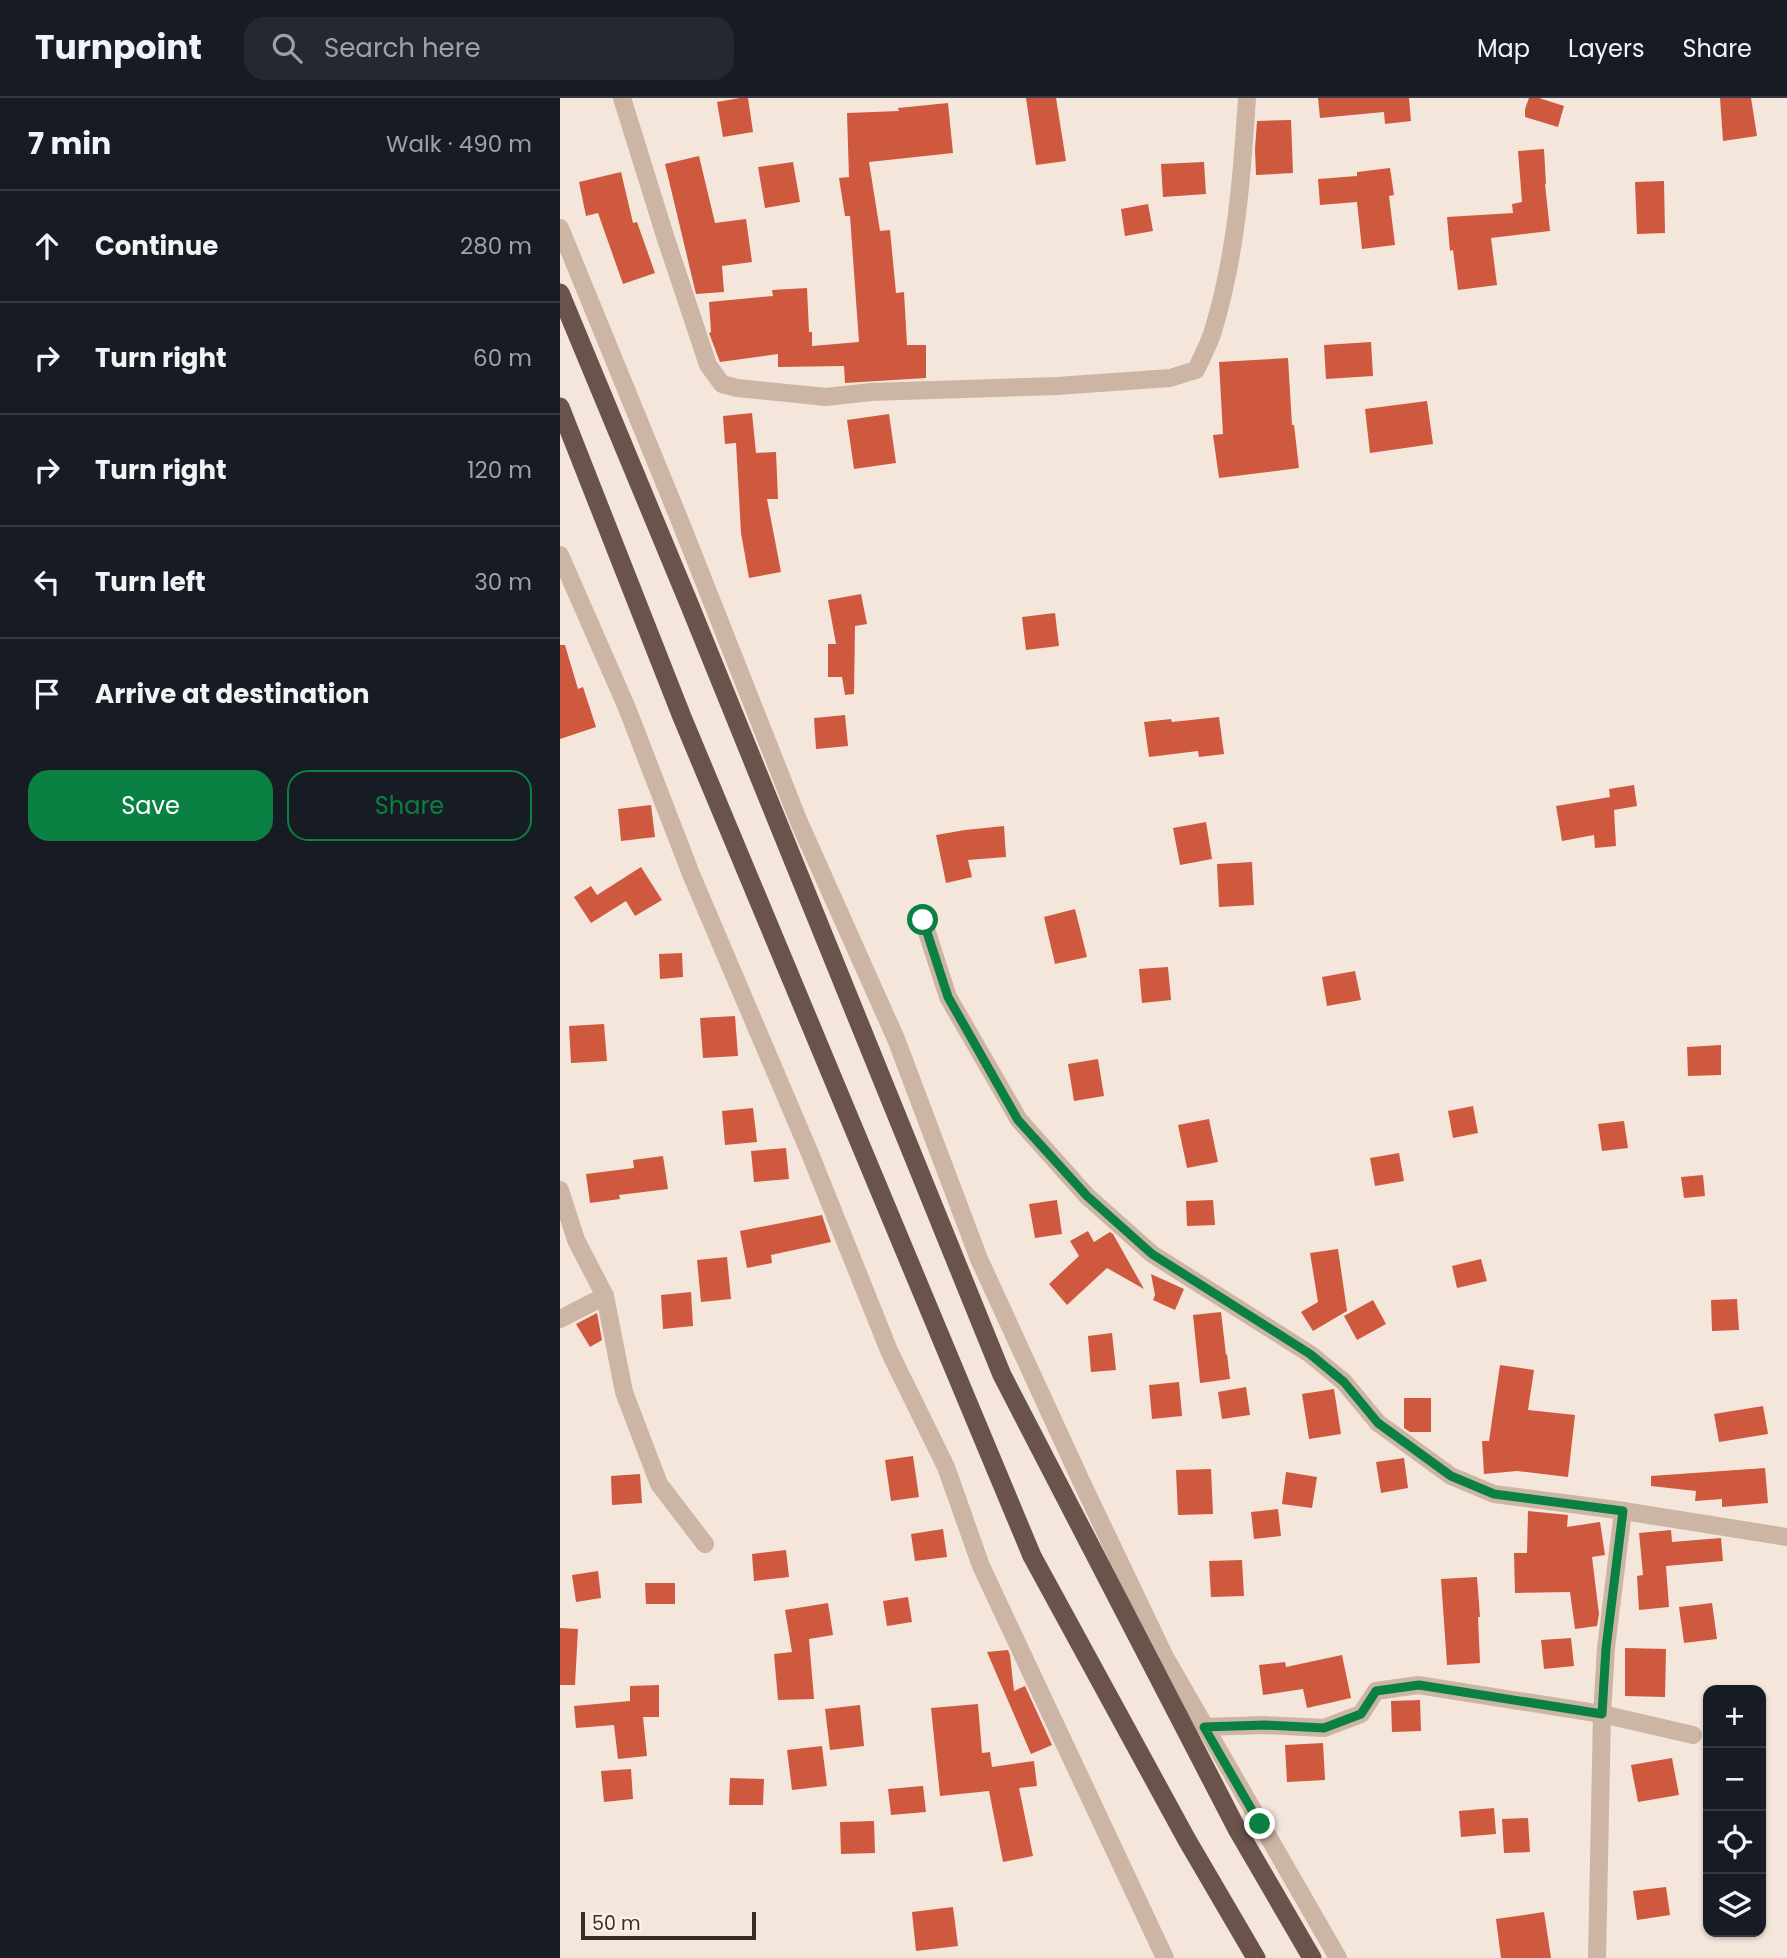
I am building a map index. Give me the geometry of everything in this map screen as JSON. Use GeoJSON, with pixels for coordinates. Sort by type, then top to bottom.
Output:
{"type":"FeatureCollection","features":[{"type":"Feature","properties":{"kind":"highway"},"geometry":{"type":"LineString","coordinates":[[560,293],[696,619],[1002,1375],[1237,1829],[1312,1958]]}},
{"type":"Feature","properties":{"kind":"highway"},"geometry":{"type":"LineString","coordinates":[[560,407],[682,717],[1032,1556],[1187,1840],[1256,1958]]}},
{"type":"Feature","properties":{"kind":"street"},"geometry":{"type":"LineString","coordinates":[[622,98],[708,366],[722,384],[737,388],[826,397],[871,392],[1057,386],[1170,378],[1196,370],[1212,334],[1225,287],[1234,232],[1247,98]]}},
{"type":"Feature","properties":{"kind":"street"},"geometry":{"type":"LineString","coordinates":[[560,228],[799,822],[896,1039],[979,1259],[1165,1657],[1338,1958]]}},
{"type":"Feature","properties":{"kind":"street"},"geometry":{"type":"LineString","coordinates":[[560,555],[627,708],[691,874],[811,1156],[890,1353],[946,1466],[981,1566],[1165,1958]]}},
{"type":"Feature","properties":{"kind":"street"},"geometry":{"type":"LineString","coordinates":[[923,920],[948,997],[1018,1120],[1087,1196],[1152,1254],[1310,1354],[1344,1382],[1378,1423],[1451,1476],[1494,1494],[1787,1537]]}},
{"type":"Feature","properties":{"kind":"street"},"geometry":{"type":"LineString","coordinates":[[560,1190],[576,1240],[605,1296],[624,1392],[659,1484],[705,1544]]}},
{"type":"Feature","properties":{"kind":"street"},"geometry":{"type":"LineString","coordinates":[[560,1320],[605,1296]]}},
{"type":"Feature","properties":{"kind":"street"},"geometry":{"type":"LineString","coordinates":[[1597,1958],[1602,1714],[1606,1648],[1623,1511]]}},
{"type":"Feature","properties":{"kind":"street"},"geometry":{"type":"LineString","coordinates":[[1204,1727],[1265,1725],[1324,1728],[1361,1714],[1376,1691],[1419,1685],[1602,1714],[1693,1735]]}},
{"type":"Feature","properties":{"kind":"building"},"geometry":{"type":"Polygon","coordinates":[[[748,98],[753,132],[723,137],[717,102],[748,98]]]}},
{"type":"Feature","properties":{"kind":"building"},"geometry":{"type":"Polygon","coordinates":[[[1026,98],[1056,98],[1066,161],[1036,165],[1026,98]]]}},
{"type":"Feature","properties":{"kind":"building"},"geometry":{"type":"Polygon","coordinates":[[[1318,98],[1409,98],[1411,121],[1385,124],[1384,112],[1320,118],[1318,98]]]}},
{"type":"Feature","properties":{"kind":"building"},"geometry":{"type":"Polygon","coordinates":[[[1529,98],[1539,98],[1564,106],[1558,127],[1525,117],[1529,98]]]}},
{"type":"Feature","properties":{"kind":"building"},"geometry":{"type":"Polygon","coordinates":[[[1720,98],[1751,98],[1757,136],[1723,141],[1720,98]]]}},
{"type":"Feature","properties":{"kind":"building"},"geometry":{"type":"Polygon","coordinates":[[[948,103],[953,153],[869,162],[880,231],[890,230],[896,293],[904,292],[907,345],[926,345],[926,378],[845,383],[844,366],[778,367],[778,354],[720,362],[709,333],[709,302],[773,296],[772,290],[807,288],[812,346],[859,342],[850,216],[845,216],[839,178],[849,177],[847,113],[899,111],[898,108],[948,103]]]}},
{"type":"Feature","properties":{"kind":"building"},"geometry":{"type":"Polygon","coordinates":[[[1291,120],[1293,173],[1256,175],[1257,121],[1291,120]]]}},
{"type":"Feature","properties":{"kind":"building"},"geometry":{"type":"Polygon","coordinates":[[[1544,149],[1550,231],[1491,238],[1497,285],[1458,290],[1447,217],[1513,213],[1512,204],[1522,202],[1518,151],[1544,149]]]}},
{"type":"Feature","properties":{"kind":"building"},"geometry":{"type":"Polygon","coordinates":[[[699,156],[715,223],[746,219],[752,262],[722,266],[724,292],[696,294],[665,164],[699,156]]]}},
{"type":"Feature","properties":{"kind":"building"},"geometry":{"type":"Polygon","coordinates":[[[793,162],[800,202],[765,208],[758,167],[793,162]]]}},
{"type":"Feature","properties":{"kind":"building"},"geometry":{"type":"Polygon","coordinates":[[[1204,162],[1206,194],[1163,197],[1161,164],[1204,162]]]}},
{"type":"Feature","properties":{"kind":"building"},"geometry":{"type":"Polygon","coordinates":[[[1390,168],[1394,195],[1389,196],[1395,245],[1362,249],[1357,202],[1320,205],[1318,179],[1357,176],[1357,172],[1390,168]]]}},
{"type":"Feature","properties":{"kind":"building"},"geometry":{"type":"Polygon","coordinates":[[[621,172],[633,223],[637,222],[655,273],[623,284],[598,213],[586,216],[579,182],[621,172]]]}},
{"type":"Feature","properties":{"kind":"building"},"geometry":{"type":"Polygon","coordinates":[[[1664,181],[1665,233],[1637,234],[1635,182],[1664,181]]]}},
{"type":"Feature","properties":{"kind":"building"},"geometry":{"type":"Polygon","coordinates":[[[1148,204],[1153,231],[1125,236],[1121,209],[1148,204]]]}},
{"type":"Feature","properties":{"kind":"building"},"geometry":{"type":"Polygon","coordinates":[[[1371,342],[1373,376],[1326,379],[1324,345],[1371,342]]]}},
{"type":"Feature","properties":{"kind":"building"},"geometry":{"type":"Polygon","coordinates":[[[1288,358],[1292,425],[1299,468],[1219,478],[1213,435],[1223,434],[1219,362],[1288,358]]]}},
{"type":"Feature","properties":{"kind":"building"},"geometry":{"type":"Polygon","coordinates":[[[1427,401],[1433,444],[1370,453],[1365,409],[1427,401]]]}},
{"type":"Feature","properties":{"kind":"building"},"geometry":{"type":"Polygon","coordinates":[[[752,413],[756,453],[776,452],[778,499],[767,499],[781,572],[749,578],[741,533],[736,443],[725,444],[723,416],[752,413]]]}},
{"type":"Feature","properties":{"kind":"building"},"geometry":{"type":"Polygon","coordinates":[[[889,414],[896,463],[854,469],[847,420],[889,414]]]}},
{"type":"Feature","properties":{"kind":"building"},"geometry":{"type":"Polygon","coordinates":[[[861,594],[867,624],[855,626],[854,694],[845,695],[842,677],[828,677],[828,644],[836,644],[828,600],[861,594]]]}},
{"type":"Feature","properties":{"kind":"building"},"geometry":{"type":"Polygon","coordinates":[[[1055,613],[1059,646],[1026,650],[1022,617],[1055,613]]]}},
{"type":"Feature","properties":{"kind":"building"},"geometry":{"type":"Polygon","coordinates":[[[560,645],[565,645],[578,689],[583,687],[596,727],[560,739],[560,645]]]}},
{"type":"Feature","properties":{"kind":"building"},"geometry":{"type":"Polygon","coordinates":[[[845,715],[848,746],[816,749],[814,718],[845,715]]]}},
{"type":"Feature","properties":{"kind":"building"},"geometry":{"type":"Polygon","coordinates":[[[1219,717],[1224,754],[1199,757],[1198,751],[1149,757],[1144,722],[1219,717]]]}},
{"type":"Feature","properties":{"kind":"building"},"geometry":{"type":"Polygon","coordinates":[[[1634,785],[1637,806],[1614,810],[1616,846],[1595,848],[1594,835],[1562,841],[1556,806],[1610,797],[1609,789],[1634,785]]]}},
{"type":"Feature","properties":{"kind":"building"},"geometry":{"type":"Polygon","coordinates":[[[651,805],[655,837],[621,841],[618,809],[651,805]]]}},
{"type":"Feature","properties":{"kind":"building"},"geometry":{"type":"Polygon","coordinates":[[[1206,822],[1212,859],[1180,865],[1173,828],[1206,822]]]}},
{"type":"Feature","properties":{"kind":"building"},"geometry":{"type":"Polygon","coordinates":[[[1004,826],[1006,857],[968,860],[972,877],[946,883],[936,835],[1004,826]]]}},
{"type":"Feature","properties":{"kind":"building"},"geometry":{"type":"Polygon","coordinates":[[[1252,862],[1254,905],[1219,907],[1217,864],[1252,862]]]}},
{"type":"Feature","properties":{"kind":"building"},"geometry":{"type":"Polygon","coordinates":[[[641,867],[662,900],[635,916],[626,901],[591,923],[574,897],[591,886],[597,895],[641,867]]]}},
{"type":"Feature","properties":{"kind":"building"},"geometry":{"type":"Polygon","coordinates":[[[1075,909],[1087,957],[1055,964],[1044,917],[1075,909]]]}},
{"type":"Feature","properties":{"kind":"building"},"geometry":{"type":"Polygon","coordinates":[[[682,953],[683,977],[660,979],[659,954],[682,953]]]}},
{"type":"Feature","properties":{"kind":"building"},"geometry":{"type":"Polygon","coordinates":[[[1168,967],[1171,1000],[1142,1003],[1139,969],[1168,967]]]}},
{"type":"Feature","properties":{"kind":"building"},"geometry":{"type":"Polygon","coordinates":[[[1355,971],[1361,1000],[1327,1006],[1322,977],[1355,971]]]}},
{"type":"Feature","properties":{"kind":"building"},"geometry":{"type":"Polygon","coordinates":[[[735,1016],[738,1056],[703,1058],[700,1018],[735,1016]]]}},
{"type":"Feature","properties":{"kind":"building"},"geometry":{"type":"Polygon","coordinates":[[[604,1024],[607,1061],[571,1063],[569,1026],[604,1024]]]}},
{"type":"Feature","properties":{"kind":"building"},"geometry":{"type":"Polygon","coordinates":[[[1721,1045],[1721,1075],[1688,1076],[1687,1047],[1721,1045]]]}},
{"type":"Feature","properties":{"kind":"building"},"geometry":{"type":"Polygon","coordinates":[[[1098,1059],[1104,1096],[1074,1101],[1068,1064],[1098,1059]]]}},
{"type":"Feature","properties":{"kind":"building"},"geometry":{"type":"Polygon","coordinates":[[[1473,1106],[1478,1133],[1453,1138],[1448,1111],[1473,1106]]]}},
{"type":"Feature","properties":{"kind":"building"},"geometry":{"type":"Polygon","coordinates":[[[753,1108],[757,1142],[725,1145],[722,1111],[753,1108]]]}},
{"type":"Feature","properties":{"kind":"building"},"geometry":{"type":"Polygon","coordinates":[[[1209,1119],[1218,1162],[1187,1168],[1178,1125],[1209,1119]]]}},
{"type":"Feature","properties":{"kind":"building"},"geometry":{"type":"Polygon","coordinates":[[[1624,1121],[1628,1148],[1602,1151],[1598,1124],[1624,1121]]]}},
{"type":"Feature","properties":{"kind":"building"},"geometry":{"type":"Polygon","coordinates":[[[786,1148],[789,1179],[754,1182],[751,1151],[786,1148]]]}},
{"type":"Feature","properties":{"kind":"building"},"geometry":{"type":"Polygon","coordinates":[[[1399,1153],[1404,1181],[1375,1186],[1370,1158],[1399,1153]]]}},
{"type":"Feature","properties":{"kind":"building"},"geometry":{"type":"Polygon","coordinates":[[[663,1156],[668,1189],[619,1195],[620,1199],[590,1203],[586,1174],[634,1168],[633,1160],[663,1156]]]}},
{"type":"Feature","properties":{"kind":"building"},"geometry":{"type":"Polygon","coordinates":[[[1703,1175],[1705,1196],[1684,1198],[1681,1177],[1703,1175]]]}},
{"type":"Feature","properties":{"kind":"building"},"geometry":{"type":"Polygon","coordinates":[[[1057,1200],[1062,1234],[1035,1238],[1029,1204],[1057,1200]]]}},
{"type":"Feature","properties":{"kind":"building"},"geometry":{"type":"Polygon","coordinates":[[[1213,1200],[1215,1225],[1187,1226],[1186,1201],[1213,1200]]]}},
{"type":"Feature","properties":{"kind":"building"},"geometry":{"type":"Polygon","coordinates":[[[822,1215],[831,1242],[771,1255],[772,1263],[747,1268],[740,1231],[822,1215]]]}},
{"type":"Feature","properties":{"kind":"building"},"geometry":{"type":"Polygon","coordinates":[[[1088,1231],[1094,1242],[1110,1232],[1113,1234],[1144,1289],[1107,1268],[1067,1305],[1049,1284],[1079,1256],[1070,1241],[1088,1231]]]}},
{"type":"Feature","properties":{"kind":"building"},"geometry":{"type":"Polygon","coordinates":[[[1338,1249],[1347,1311],[1313,1331],[1301,1312],[1318,1302],[1310,1253],[1338,1249]]]}},
{"type":"Feature","properties":{"kind":"building"},"geometry":{"type":"Polygon","coordinates":[[[727,1257],[731,1299],[701,1302],[697,1260],[727,1257]]]}},
{"type":"Feature","properties":{"kind":"building"},"geometry":{"type":"Polygon","coordinates":[[[1481,1259],[1487,1281],[1457,1288],[1452,1266],[1481,1259]]]}},
{"type":"Feature","properties":{"kind":"building"},"geometry":{"type":"Polygon","coordinates":[[[1151,1274],[1184,1289],[1175,1310],[1153,1300],[1155,1295],[1151,1274]]]}},
{"type":"Feature","properties":{"kind":"building"},"geometry":{"type":"Polygon","coordinates":[[[691,1292],[693,1326],[663,1329],[661,1295],[691,1292]]]}},
{"type":"Feature","properties":{"kind":"building"},"geometry":{"type":"Polygon","coordinates":[[[1737,1299],[1739,1330],[1712,1331],[1711,1300],[1737,1299]]]}},
{"type":"Feature","properties":{"kind":"building"},"geometry":{"type":"Polygon","coordinates":[[[1373,1300],[1386,1324],[1357,1340],[1344,1316],[1373,1300]]]}},
{"type":"Feature","properties":{"kind":"building"},"geometry":{"type":"Polygon","coordinates":[[[1221,1312],[1230,1379],[1200,1383],[1193,1315],[1221,1312]]]}},
{"type":"Feature","properties":{"kind":"building"},"geometry":{"type":"Polygon","coordinates":[[[597,1313],[602,1340],[590,1347],[576,1324],[597,1313]]]}},
{"type":"Feature","properties":{"kind":"building"},"geometry":{"type":"Polygon","coordinates":[[[1112,1333],[1116,1370],[1091,1372],[1088,1336],[1112,1333]]]}},
{"type":"Feature","properties":{"kind":"building"},"geometry":{"type":"Polygon","coordinates":[[[1500,1365],[1534,1370],[1528,1410],[1575,1415],[1568,1477],[1517,1471],[1484,1474],[1482,1441],[1489,1441],[1500,1365]]]}},
{"type":"Feature","properties":{"kind":"building"},"geometry":{"type":"Polygon","coordinates":[[[1179,1382],[1182,1416],[1152,1419],[1149,1385],[1179,1382]]]}},
{"type":"Feature","properties":{"kind":"building"},"geometry":{"type":"Polygon","coordinates":[[[1246,1387],[1250,1415],[1222,1419],[1218,1392],[1246,1387]]]}},
{"type":"Feature","properties":{"kind":"building"},"geometry":{"type":"Polygon","coordinates":[[[1334,1389],[1341,1434],[1309,1439],[1302,1394],[1334,1389]]]}},
{"type":"Feature","properties":{"kind":"building"},"geometry":{"type":"Polygon","coordinates":[[[1404,1398],[1431,1398],[1431,1432],[1410,1432],[1404,1428],[1404,1398]]]}},
{"type":"Feature","properties":{"kind":"building"},"geometry":{"type":"Polygon","coordinates":[[[1763,1406],[1768,1434],[1719,1442],[1714,1414],[1763,1406]]]}},
{"type":"Feature","properties":{"kind":"building"},"geometry":{"type":"Polygon","coordinates":[[[913,1456],[919,1497],[891,1501],[885,1460],[913,1456]]]}},
{"type":"Feature","properties":{"kind":"building"},"geometry":{"type":"Polygon","coordinates":[[[1404,1458],[1408,1488],[1381,1493],[1376,1462],[1404,1458]]]}},
{"type":"Feature","properties":{"kind":"building"},"geometry":{"type":"Polygon","coordinates":[[[1765,1468],[1768,1503],[1722,1507],[1722,1499],[1695,1501],[1696,1491],[1651,1486],[1651,1476],[1765,1468]]]}},
{"type":"Feature","properties":{"kind":"building"},"geometry":{"type":"Polygon","coordinates":[[[1211,1469],[1213,1514],[1178,1515],[1176,1470],[1211,1469]]]}},
{"type":"Feature","properties":{"kind":"building"},"geometry":{"type":"Polygon","coordinates":[[[1286,1472],[1317,1477],[1312,1508],[1282,1504],[1286,1472]]]}},
{"type":"Feature","properties":{"kind":"building"},"geometry":{"type":"Polygon","coordinates":[[[640,1474],[642,1503],[612,1505],[611,1476],[640,1474]]]}},
{"type":"Feature","properties":{"kind":"building"},"geometry":{"type":"Polygon","coordinates":[[[1278,1509],[1281,1536],[1254,1539],[1251,1512],[1278,1509]]]}},
{"type":"Feature","properties":{"kind":"building"},"geometry":{"type":"Polygon","coordinates":[[[1528,1511],[1568,1515],[1567,1527],[1600,1522],[1605,1555],[1592,1557],[1599,1614],[1597,1626],[1575,1629],[1570,1592],[1515,1593],[1514,1553],[1527,1553],[1528,1511]]]}},
{"type":"Feature","properties":{"kind":"building"},"geometry":{"type":"Polygon","coordinates":[[[943,1529],[947,1557],[915,1561],[911,1534],[943,1529]]]}},
{"type":"Feature","properties":{"kind":"building"},"geometry":{"type":"Polygon","coordinates":[[[1671,1530],[1672,1542],[1721,1538],[1723,1561],[1666,1566],[1669,1607],[1639,1610],[1637,1576],[1643,1575],[1639,1533],[1671,1530]]]}},
{"type":"Feature","properties":{"kind":"building"},"geometry":{"type":"Polygon","coordinates":[[[786,1550],[789,1577],[754,1581],[752,1554],[786,1550]]]}},
{"type":"Feature","properties":{"kind":"building"},"geometry":{"type":"Polygon","coordinates":[[[1242,1560],[1244,1596],[1211,1597],[1209,1561],[1242,1560]]]}},
{"type":"Feature","properties":{"kind":"building"},"geometry":{"type":"Polygon","coordinates":[[[598,1571],[601,1598],[576,1602],[572,1575],[598,1571]]]}},
{"type":"Feature","properties":{"kind":"building"},"geometry":{"type":"Polygon","coordinates":[[[1477,1577],[1480,1663],[1447,1665],[1441,1579],[1477,1577]]]}},
{"type":"Feature","properties":{"kind":"building"},"geometry":{"type":"Polygon","coordinates":[[[645,1583],[675,1583],[675,1604],[646,1604],[645,1583]]]}},
{"type":"Feature","properties":{"kind":"building"},"geometry":{"type":"Polygon","coordinates":[[[908,1597],[912,1622],[887,1626],[883,1601],[908,1597]]]}},
{"type":"Feature","properties":{"kind":"building"},"geometry":{"type":"Polygon","coordinates":[[[828,1603],[833,1635],[809,1639],[814,1699],[778,1700],[774,1654],[792,1652],[785,1610],[828,1603]]]}},
{"type":"Feature","properties":{"kind":"building"},"geometry":{"type":"Polygon","coordinates":[[[1712,1603],[1717,1639],[1684,1643],[1679,1607],[1712,1603]]]}},
{"type":"Feature","properties":{"kind":"building"},"geometry":{"type":"Polygon","coordinates":[[[560,1628],[578,1629],[575,1685],[560,1685],[560,1628]]]}},
{"type":"Feature","properties":{"kind":"building"},"geometry":{"type":"Polygon","coordinates":[[[1571,1638],[1574,1666],[1544,1669],[1541,1640],[1571,1638]]]}},
{"type":"Feature","properties":{"kind":"building"},"geometry":{"type":"Polygon","coordinates":[[[1625,1648],[1666,1649],[1665,1697],[1625,1696],[1625,1648]]]}},
{"type":"Feature","properties":{"kind":"building"},"geometry":{"type":"Polygon","coordinates":[[[1008,1650],[1014,1691],[1025,1686],[1052,1745],[1031,1754],[987,1652],[1008,1650]]]}},
{"type":"Feature","properties":{"kind":"building"},"geometry":{"type":"Polygon","coordinates":[[[1342,1655],[1351,1698],[1307,1708],[1303,1689],[1263,1695],[1259,1665],[1285,1662],[1286,1667],[1342,1655]]]}},
{"type":"Feature","properties":{"kind":"building"},"geometry":{"type":"Polygon","coordinates":[[[659,1685],[659,1717],[643,1717],[647,1756],[618,1759],[614,1725],[576,1728],[574,1706],[630,1701],[630,1686],[659,1685]]]}},
{"type":"Feature","properties":{"kind":"building"},"geometry":{"type":"Polygon","coordinates":[[[1420,1700],[1421,1731],[1392,1732],[1391,1701],[1420,1700]]]}},
{"type":"Feature","properties":{"kind":"building"},"geometry":{"type":"Polygon","coordinates":[[[978,1704],[982,1753],[990,1752],[992,1767],[1034,1761],[1037,1786],[1019,1788],[1033,1856],[1003,1862],[989,1791],[940,1796],[931,1708],[978,1704]]]}},
{"type":"Feature","properties":{"kind":"building"},"geometry":{"type":"Polygon","coordinates":[[[860,1705],[864,1746],[830,1750],[825,1709],[860,1705]]]}},
{"type":"Feature","properties":{"kind":"building"},"geometry":{"type":"Polygon","coordinates":[[[1323,1743],[1325,1780],[1287,1782],[1285,1745],[1323,1743]]]}},
{"type":"Feature","properties":{"kind":"building"},"geometry":{"type":"Polygon","coordinates":[[[822,1746],[827,1786],[792,1790],[787,1750],[822,1746]]]}},
{"type":"Feature","properties":{"kind":"building"},"geometry":{"type":"Polygon","coordinates":[[[1672,1758],[1679,1795],[1638,1802],[1631,1765],[1672,1758]]]}},
{"type":"Feature","properties":{"kind":"building"},"geometry":{"type":"Polygon","coordinates":[[[631,1769],[633,1799],[604,1802],[601,1771],[631,1769]]]}},
{"type":"Feature","properties":{"kind":"building"},"geometry":{"type":"Polygon","coordinates":[[[730,1778],[764,1779],[763,1805],[729,1805],[730,1778]]]}},
{"type":"Feature","properties":{"kind":"building"},"geometry":{"type":"Polygon","coordinates":[[[923,1786],[926,1812],[891,1815],[888,1789],[923,1786]]]}},
{"type":"Feature","properties":{"kind":"building"},"geometry":{"type":"Polygon","coordinates":[[[1494,1808],[1496,1834],[1461,1837],[1459,1811],[1494,1808]]]}},
{"type":"Feature","properties":{"kind":"building"},"geometry":{"type":"Polygon","coordinates":[[[1528,1818],[1530,1852],[1504,1853],[1502,1819],[1528,1818]]]}},
{"type":"Feature","properties":{"kind":"building"},"geometry":{"type":"Polygon","coordinates":[[[874,1821],[875,1853],[841,1854],[840,1822],[874,1821]]]}},
{"type":"Feature","properties":{"kind":"building"},"geometry":{"type":"Polygon","coordinates":[[[1666,1887],[1670,1915],[1637,1920],[1633,1891],[1666,1887]]]}},
{"type":"Feature","properties":{"kind":"building"},"geometry":{"type":"Polygon","coordinates":[[[953,1907],[958,1946],[916,1951],[912,1912],[953,1907]]]}},
{"type":"Feature","properties":{"kind":"building"},"geometry":{"type":"Polygon","coordinates":[[[1544,1912],[1551,1958],[1501,1958],[1496,1919],[1544,1912]]]}},
{"type":"Feature","properties":{"kind":"route"},"geometry":{"type":"LineString","coordinates":[[923,920],[948,997],[1018,1120],[1087,1196],[1152,1254],[1310,1354],[1344,1382],[1378,1423],[1451,1476],[1494,1494],[1623,1511],[1606,1648],[1602,1714],[1419,1685],[1376,1691],[1361,1714],[1324,1728],[1265,1725],[1204,1727],[1260,1824]]}}]}
